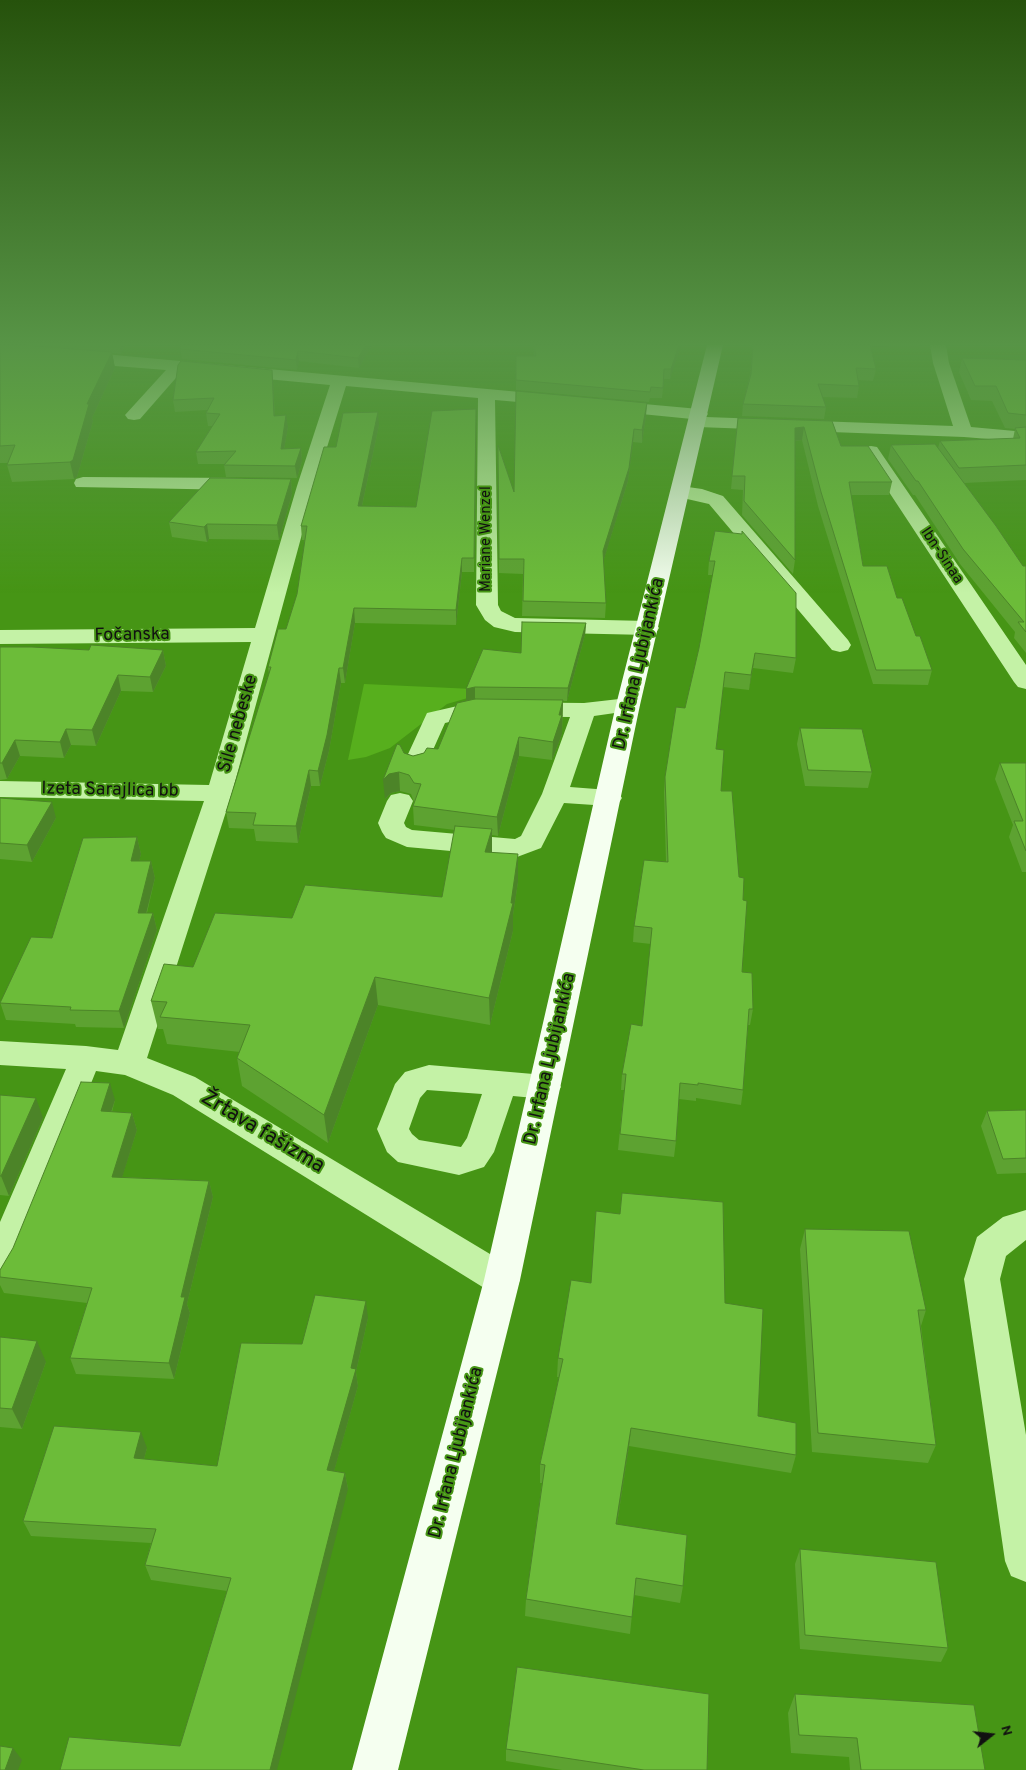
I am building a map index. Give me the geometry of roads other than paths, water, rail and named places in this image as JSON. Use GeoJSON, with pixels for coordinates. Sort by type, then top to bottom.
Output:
{"type":"FeatureCollection","features":[{"type":"Feature","properties":{"kind":"main road","name":"Dr. Irfana Ljubijankića"},"geometry":{"type":"LineString","coordinates":[[375,1770],[502,1280],[610,798],[628,705],[696,428]]}},
{"type":"Feature","properties":{"kind":"street","name":"Sile nebeske"},"geometry":{"type":"LineString","coordinates":[[129,1064],[219,793],[265,635],[297,485],[320,428]]}},
{"type":"Feature","properties":{"kind":"street","name":"Mariane Wenzel"},"geometry":{"type":"LineString","coordinates":[[486,428],[487,605],[493,615],[502,622],[515,625],[648,628]]}},
{"type":"Feature","properties":{"kind":"street"},"geometry":{"type":"LineString","coordinates":[[836,428],[964,432],[1026,437]]}},
{"type":"Feature","properties":{"kind":"street"},"geometry":{"type":"LineString","coordinates":[[963,428],[964,432]]}},
{"type":"Feature","properties":{"kind":"street","name":"Ibn-Sinaa"},"geometry":{"type":"LineString","coordinates":[[856,429],[1026,682]]}},
{"type":"Feature","properties":{"kind":"street"},"geometry":{"type":"LineString","coordinates":[[84,483],[262,485]]}},
{"type":"Feature","properties":{"kind":"street"},"geometry":{"type":"LineString","coordinates":[[681,492],[702,494],[716,500],[840,645]]}},
{"type":"Feature","properties":{"kind":"street","name":"Fočanska"},"geometry":{"type":"LineString","coordinates":[[0,637],[265,635]]}},
{"type":"Feature","properties":{"kind":"street"},"geometry":{"type":"LineString","coordinates":[[415,765],[435,718],[475,709],[584,710],[628,705]]}},
{"type":"Feature","properties":{"kind":"street"},"geometry":{"type":"LineString","coordinates":[[400,801],[390,823],[395,832],[407,838],[517,848],[532,842],[555,794],[584,710]]}},
{"type":"Feature","properties":{"kind":"street","name":"Izeta Sarajlica bb"},"geometry":{"type":"LineString","coordinates":[[0,789],[219,793]]}},
{"type":"Feature","properties":{"kind":"street"},"geometry":{"type":"LineString","coordinates":[[555,794],[610,798]]}},
{"type":"Feature","properties":{"kind":"street","name":"Žrtava fašizma"},"geometry":{"type":"LineString","coordinates":[[0,1053],[86,1058],[129,1064],[184,1086],[502,1280]]}},
{"type":"Feature","properties":{"kind":"street"},"geometry":{"type":"LineString","coordinates":[[0,1264],[86,1058]]}},
{"type":"Feature","properties":{"kind":"street"},"geometry":{"type":"LineString","coordinates":[[501,1083],[545,1087]]}},
{"type":"Feature","properties":{"kind":"street"},"geometry":{"type":"LineString","coordinates":[[1026,1225],[1015,1227],[990,1248],[982,1279],[1026,1561]]}}]}
